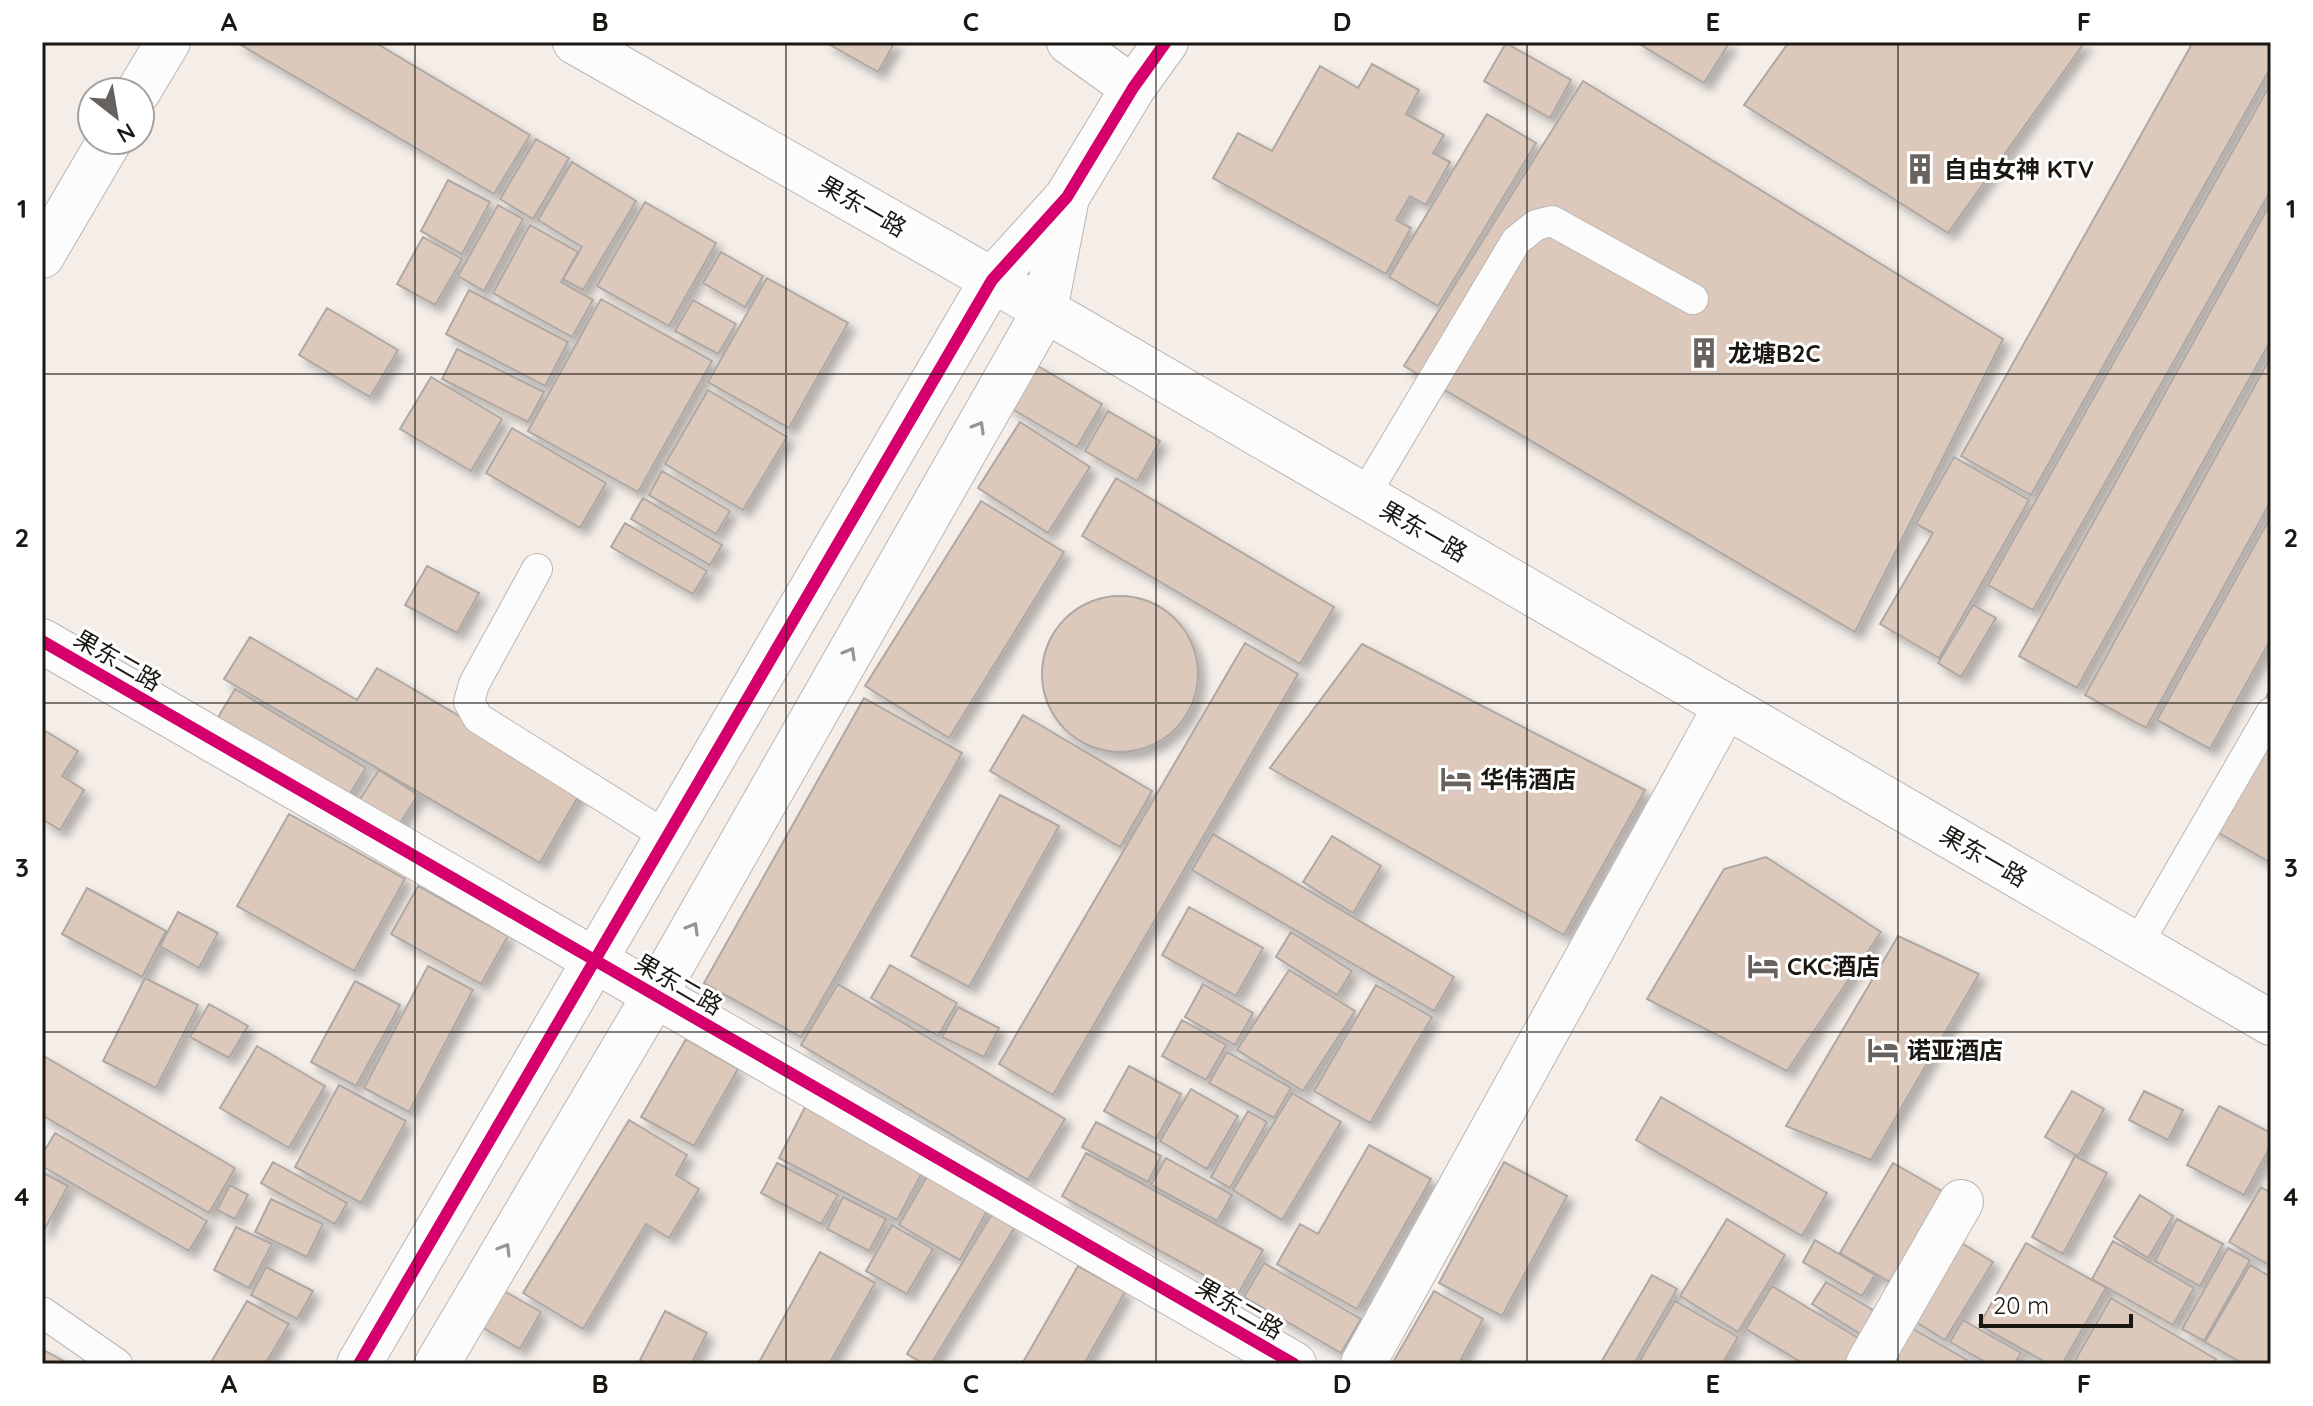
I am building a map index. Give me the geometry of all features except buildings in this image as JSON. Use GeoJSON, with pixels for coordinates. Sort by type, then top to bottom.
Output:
{"type":"FeatureCollection","features":[{"type":"Feature","properties":{"kind":"street"},"geometry":{"type":"LineString","coordinates":[[148,76],[168,42]]}},
{"type":"Feature","properties":{"kind":"street","name":"果东一路"},"geometry":{"type":"LineString","coordinates":[[575,42],[1045,310],[2271,1023]]}},
{"type":"Feature","properties":{"kind":"street"},"geometry":{"type":"LineString","coordinates":[[1069,42],[1133,88]]}},
{"type":"Feature","properties":{"kind":"street"},"geometry":{"type":"LineString","coordinates":[[359,1364],[992,280],[1067,197],[1133,88],[1166,42]]}},
{"type":"Feature","properties":{"kind":"street"},"geometry":{"type":"LineString","coordinates":[[42,256],[101,156]]}},
{"type":"Feature","properties":{"kind":"street"},"geometry":{"type":"LineString","coordinates":[[437,1364],[655,995],[1045,310],[1067,197]]}},
{"type":"Feature","properties":{"kind":"street","name":"果东二路"},"geometry":{"type":"LineString","coordinates":[[42,641],[1294,1364]]}},
{"type":"Feature","properties":{"kind":"street"},"geometry":{"type":"LineString","coordinates":[[770,663],[828,692]]}},
{"type":"Feature","properties":{"kind":"street"},"geometry":{"type":"LineString","coordinates":[[1363,1364],[1726,706]]}},
{"type":"Feature","properties":{"kind":"street"},"geometry":{"type":"LineString","coordinates":[[1868,1364],[1961,1202]]}},
{"type":"Feature","properties":{"kind":"street"},"geometry":{"type":"LineString","coordinates":[[420,1260],[478,1294]]}},
{"type":"Feature","properties":{"kind":"lane"},"geometry":{"type":"LineString","coordinates":[[1364,496],[1516,241],[1536,225],[1552,221],[1693,299]]}},
{"type":"Feature","properties":{"kind":"lane"},"geometry":{"type":"LineString","coordinates":[[537,569],[474,684],[469,702],[478,718],[668,837]]}},
{"type":"Feature","properties":{"kind":"lane"},"geometry":{"type":"LineString","coordinates":[[2137,945],[2271,713]]}},
{"type":"Feature","properties":{"kind":"lane"},"geometry":{"type":"LineString","coordinates":[[42,1312],[117,1364]]}},
{"type":"Feature","properties":{"kind":"cycle path"},"geometry":{"type":"LineString","coordinates":[[359,1364],[992,280],[1067,197],[1133,88],[1166,42]]}},
{"type":"Feature","properties":{"kind":"cycle path"},"geometry":{"type":"LineString","coordinates":[[42,641],[1294,1364]]}},
{"type":"Feature","properties":{"kind":"place","name":"自由女神 KTV"},"geometry":{"type":"Point","coordinates":[1920,169]}},
{"type":"Feature","properties":{"kind":"place","name":"龙塘B2C"},"geometry":{"type":"Point","coordinates":[1704,353]}},
{"type":"Feature","properties":{"kind":"place","name":"华伟酒店"},"geometry":{"type":"Point","coordinates":[1456,779]}},
{"type":"Feature","properties":{"kind":"place","name":"CKC酒店"},"geometry":{"type":"Point","coordinates":[1763,966]}},
{"type":"Feature","properties":{"kind":"place","name":"诺亚酒店"},"geometry":{"type":"Point","coordinates":[1883,1050]}}]}
